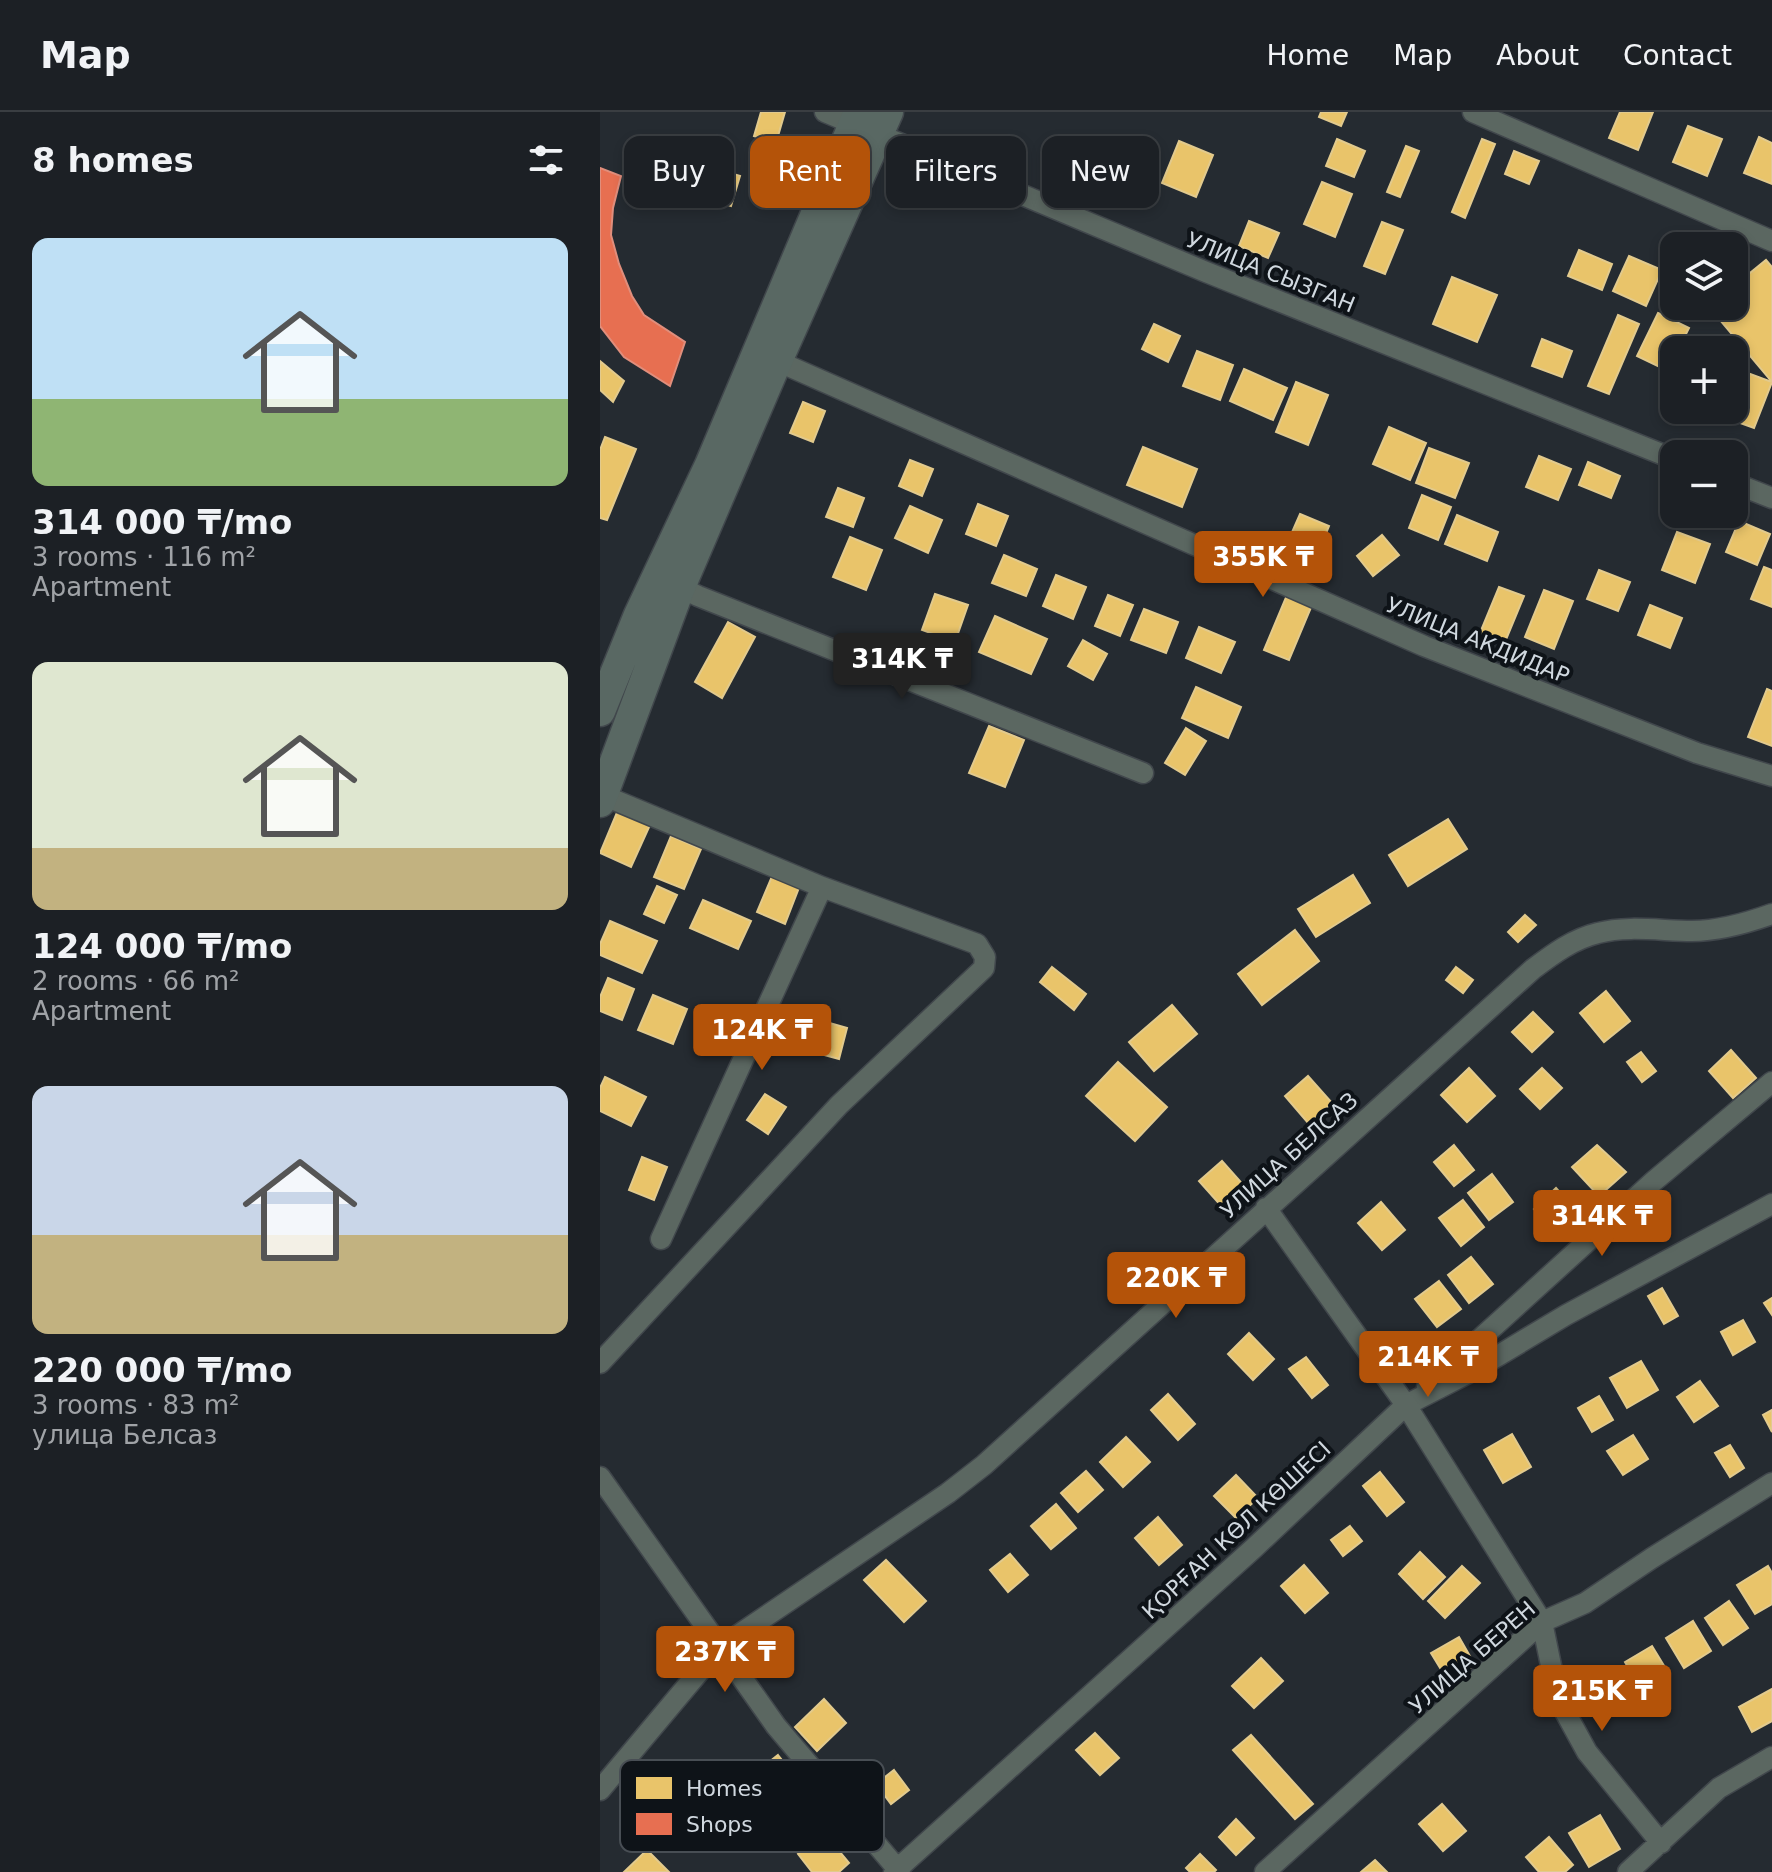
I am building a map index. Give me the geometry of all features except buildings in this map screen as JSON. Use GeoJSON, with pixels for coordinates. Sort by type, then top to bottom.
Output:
{"type":"FeatureCollection","features":[{"type":"Feature","properties":{"kind":"main road"},"geometry":{"type":"LineString","coordinates":[[601,797],[680,587],[777,361],[870,121]]}},
{"type":"Feature","properties":{"kind":"main road"},"geometry":{"type":"LineString","coordinates":[[600,711],[639,615],[870,121]]}},
{"type":"Feature","properties":{"kind":"street","name":"УЛИЦА СЫЗГАН"},"geometry":{"type":"LineString","coordinates":[[825,112],[870,121],[1206,272],[1660,453]]}},
{"type":"Feature","properties":{"kind":"street"},"geometry":{"type":"LineString","coordinates":[[1473,112],[1772,241]]}},
{"type":"Feature","properties":{"kind":"street","name":"УЛИЦА АКДИДАР"},"geometry":{"type":"LineString","coordinates":[[777,361],[1424,646],[1697,753],[1772,776]]}},
{"type":"Feature","properties":{"kind":"street"},"geometry":{"type":"LineString","coordinates":[[1748,489],[1772,498]]}},
{"type":"Feature","properties":{"kind":"street"},"geometry":{"type":"LineString","coordinates":[[680,587],[1143,773]]}},
{"type":"Feature","properties":{"kind":"street"},"geometry":{"type":"LineString","coordinates":[[600,1363],[839,1105],[984,968],[985,957],[977,944],[822,887],[601,797]]}},
{"type":"Feature","properties":{"kind":"street"},"geometry":{"type":"LineString","coordinates":[[661,1239],[822,887]]}},
{"type":"Feature","properties":{"kind":"street","name":"УЛИЦА БЕЛСАЗ"},"geometry":{"type":"LineString","coordinates":[[625,1760],[719,1648],[948,1493],[984,1465],[1266,1208],[1555,952],[1579,939],[1599,933],[1620,930],[1697,931],[1731,926],[1772,914]]}},
{"type":"Feature","properties":{"kind":"street"},"geometry":{"type":"LineString","coordinates":[[1406,1405],[1654,1181],[1772,1082]]}},
{"type":"Feature","properties":{"kind":"street","name":"ҚОРҒАН КӨЛ КӨШЕСІ"},"geometry":{"type":"LineString","coordinates":[[897,1871],[1254,1548],[1406,1405],[1772,1204]]}},
{"type":"Feature","properties":{"kind":"street"},"geometry":{"type":"LineString","coordinates":[[1266,1208],[1406,1405],[1542,1622],[1558,1699],[1587,1752],[1661,1843]]}},
{"type":"Feature","properties":{"kind":"street"},"geometry":{"type":"LineString","coordinates":[[600,1477],[719,1648],[804,1760]]}},
{"type":"Feature","properties":{"kind":"street","name":"УЛИЦА БЕРЕН"},"geometry":{"type":"LineString","coordinates":[[1265,1872],[1542,1622],[1585,1603],[1772,1483]]}},
{"type":"Feature","properties":{"kind":"street"},"geometry":{"type":"LineString","coordinates":[[1628,1872],[1719,1788],[1772,1757]]}},
{"type":"Feature","properties":{"kind":"street","name":"УЛИЦА БЕЛСАЗ"},"geometry":{"type":"LineString","coordinates":[[600,1790],[620,1766]]}},
{"type":"Feature","properties":{"kind":"street"},"geometry":{"type":"LineString","coordinates":[[881,1852],[897,1871]]}}]}
